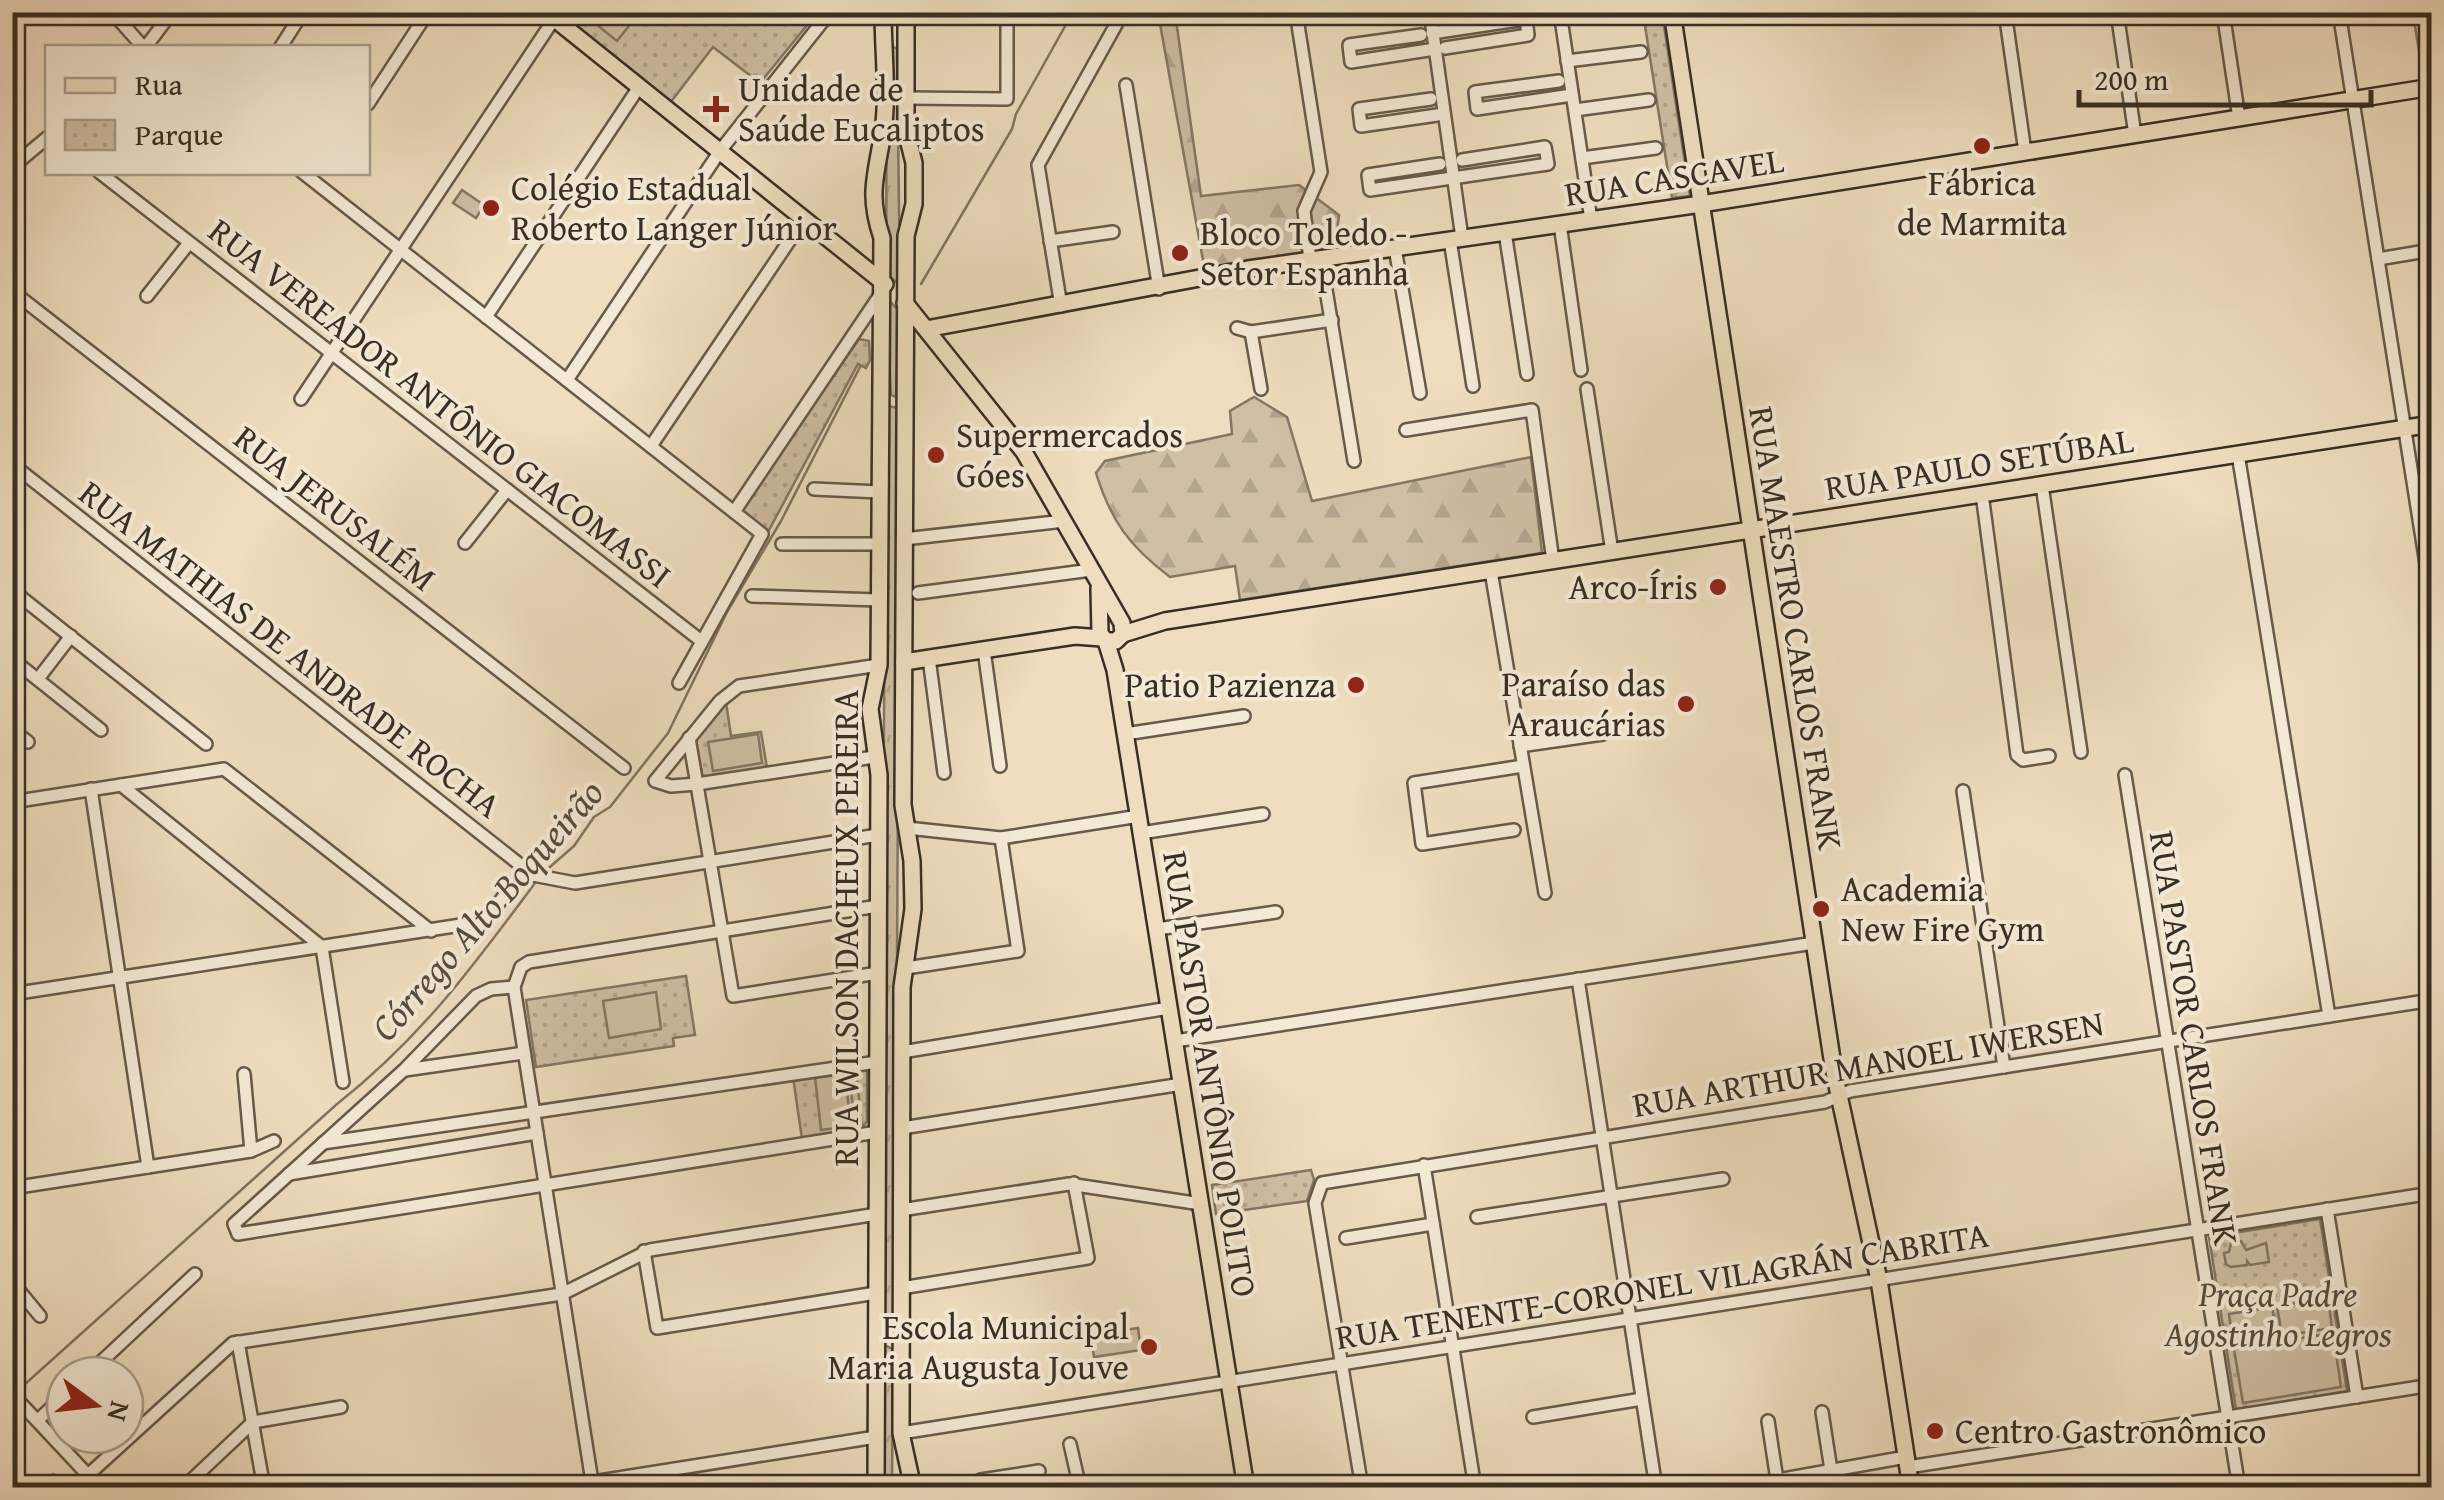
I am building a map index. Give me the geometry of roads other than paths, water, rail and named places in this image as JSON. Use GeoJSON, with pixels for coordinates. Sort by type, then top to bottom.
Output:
{"type":"FeatureCollection","features":[{"type":"Feature","properties":{"kind":"main road","name":"RUA WILSON DACHEUX PEREIRA"},"geometry":{"type":"LineString","coordinates":[[876,1488],[878,835],[870,696],[879,665],[882,249],[873,211],[872,172],[882,137],[883,12]]}},
{"type":"Feature","properties":{"kind":"main road","name":"RUA WILSON DACHEUX PEREIRA"},"geometry":{"type":"LineString","coordinates":[[906,12],[906,98],[914,204],[906,236],[903,805],[913,909],[902,1052],[900,1433],[913,1488]]}},
{"type":"Feature","properties":{"kind":"main road","name":"RUA MAESTRO CARLOS FRANK"},"geometry":{"type":"LineString","coordinates":[[1672,12],[1838,1096],[1878,1280],[1911,1488]]}},
{"type":"Feature","properties":{"kind":"main road","name":"RUA PASTOR ANTÔNIO POLITO"},"geometry":{"type":"LineString","coordinates":[[550,16],[905,303],[1014,440],[1091,570],[1110,631],[1246,1488]]}},
{"type":"Feature","properties":{"kind":"main road"},"geometry":{"type":"LineString","coordinates":[[883,48],[893,40],[906,49]]}},
{"type":"Feature","properties":{"kind":"main road","name":"RUA CASCAVEL"},"geometry":{"type":"LineString","coordinates":[[905,347],[929,333],[1316,260],[1701,204],[2432,88]]}},
{"type":"Feature","properties":{"kind":"main road"},"geometry":{"type":"LineString","coordinates":[[857,261],[871,258],[882,249]]}},
{"type":"Feature","properties":{"kind":"main road"},"geometry":{"type":"LineString","coordinates":[[881,392],[892,404],[905,392]]}},
{"type":"Feature","properties":{"kind":"main road","name":"RUA PAULO SETÚBAL"},"geometry":{"type":"LineString","coordinates":[[904,662],[2432,424]]}},
{"type":"Feature","properties":{"kind":"main road"},"geometry":{"type":"LineString","coordinates":[[877,1175],[890,1186],[902,1175]]}},
{"type":"Feature","properties":{"kind":"main road"},"geometry":{"type":"LineString","coordinates":[[876,1346],[890,1341],[901,1349]]}},
{"type":"Feature","properties":{"kind":"street"},"geometry":{"type":"LineString","coordinates":[[112,12],[142,45]]}},
{"type":"Feature","properties":{"kind":"street"},"geometry":{"type":"LineString","coordinates":[[147,45],[172,12]]}},
{"type":"Feature","properties":{"kind":"street"},"geometry":{"type":"LineString","coordinates":[[282,45],[303,12]]}},
{"type":"Feature","properties":{"kind":"street"},"geometry":{"type":"LineString","coordinates":[[370,101],[428,12]]}},
{"type":"Feature","properties":{"kind":"street"},"geometry":{"type":"LineString","coordinates":[[567,380],[720,152],[830,12]]}},
{"type":"Feature","properties":{"kind":"street"},"geometry":{"type":"LineString","coordinates":[[906,98],[1007,98],[1008,12]]}},
{"type":"Feature","properties":{"kind":"street"},"geometry":{"type":"LineString","coordinates":[[1061,306],[1040,158],[1124,12]]}},
{"type":"Feature","properties":{"kind":"street"},"geometry":{"type":"LineString","coordinates":[[1296,12],[1321,172],[1304,211],[1332,320],[1354,461]]}},
{"type":"Feature","properties":{"kind":"street"},"geometry":{"type":"LineString","coordinates":[[1427,34],[1430,12]]}},
{"type":"Feature","properties":{"kind":"street"},"geometry":{"type":"LineString","coordinates":[[1560,12],[1591,220]]}},
{"type":"Feature","properties":{"kind":"street"},"geometry":{"type":"LineString","coordinates":[[2005,12],[2026,152]]}},
{"type":"Feature","properties":{"kind":"street"},"geometry":{"type":"LineString","coordinates":[[2117,12],[2135,134]]}},
{"type":"Feature","properties":{"kind":"street"},"geometry":{"type":"LineString","coordinates":[[2223,12],[2240,118]]}},
{"type":"Feature","properties":{"kind":"street"},"geometry":{"type":"LineString","coordinates":[[2339,12],[2432,602]]}},
{"type":"Feature","properties":{"kind":"street"},"geometry":{"type":"LineString","coordinates":[[302,399],[550,16]]}},
{"type":"Feature","properties":{"kind":"street"},"geometry":{"type":"LineString","coordinates":[[1526,19],[1528,36],[1351,62],[1349,45],[1427,34],[1526,19]]}},
{"type":"Feature","properties":{"kind":"street"},"geometry":{"type":"LineString","coordinates":[[1447,31],[1467,44]]}},
{"type":"Feature","properties":{"kind":"street"},"geometry":{"type":"LineString","coordinates":[[1427,34],[1440,48],[1473,386]]}},
{"type":"Feature","properties":{"kind":"street"},"geometry":{"type":"LineString","coordinates":[[1400,38],[1418,52]]}},
{"type":"Feature","properties":{"kind":"street"},"geometry":{"type":"LineString","coordinates":[[1567,61],[1641,52]]}},
{"type":"Feature","properties":{"kind":"street"},"geometry":{"type":"LineString","coordinates":[[1559,81],[1475,92],[1478,109],[1572,95]]}},
{"type":"Feature","properties":{"kind":"street"},"geometry":{"type":"LineString","coordinates":[[1536,84],[1552,98]]}},
{"type":"Feature","properties":{"kind":"street"},"geometry":{"type":"LineString","coordinates":[[1126,85],[1159,289]]}},
{"type":"Feature","properties":{"kind":"street"},"geometry":{"type":"LineString","coordinates":[[486,317],[639,86]]}},
{"type":"Feature","properties":{"kind":"street"},"geometry":{"type":"LineString","coordinates":[[1430,99],[1358,109],[1361,126],[1444,114]]}},
{"type":"Feature","properties":{"kind":"street"},"geometry":{"type":"LineString","coordinates":[[1574,110],[1649,100]]}},
{"type":"Feature","properties":{"kind":"street"},"geometry":{"type":"LineString","coordinates":[[1409,102],[1424,117]]}},
{"type":"Feature","properties":{"kind":"street"},"geometry":{"type":"LineString","coordinates":[[12,167],[45,140]]}},
{"type":"Feature","properties":{"kind":"street"},"geometry":{"type":"LineString","coordinates":[[1440,164],[1368,176],[1370,190],[1548,164],[1546,147],[1462,160]]}},
{"type":"Feature","properties":{"kind":"street"},"geometry":{"type":"LineString","coordinates":[[1582,158],[1656,148]]}},
{"type":"Feature","properties":{"kind":"street"},"geometry":{"type":"LineString","coordinates":[[1469,176],[1479,158]]}},
{"type":"Feature","properties":{"kind":"street"},"geometry":{"type":"LineString","coordinates":[[1425,166],[1438,180]]}},
{"type":"Feature","properties":{"kind":"street","name":"RUA VEREADOR ANTÔNIO GIACOMASSI"},"geometry":{"type":"LineString","coordinates":[[103,175],[700,640]]}},
{"type":"Feature","properties":{"kind":"street"},"geometry":{"type":"LineString","coordinates":[[319,178],[400,250],[762,534],[678,684]]}},
{"type":"Feature","properties":{"kind":"street"},"geometry":{"type":"LineString","coordinates":[[651,446],[804,218]]}},
{"type":"Feature","properties":{"kind":"street"},"geometry":{"type":"LineString","coordinates":[[1560,224],[1581,370]]}},
{"type":"Feature","properties":{"kind":"street"},"geometry":{"type":"LineString","coordinates":[[1050,242],[1113,232]]}},
{"type":"Feature","properties":{"kind":"street"},"geometry":{"type":"LineString","coordinates":[[1505,232],[1527,374]]}},
{"type":"Feature","properties":{"kind":"street"},"geometry":{"type":"LineString","coordinates":[[146,296],[189,243]]}},
{"type":"Feature","properties":{"kind":"street"},"geometry":{"type":"LineString","coordinates":[[1395,248],[1420,393]]}},
{"type":"Feature","properties":{"kind":"street"},"geometry":{"type":"LineString","coordinates":[[2378,258],[2432,250]]}},
{"type":"Feature","properties":{"kind":"street"},"geometry":{"type":"LineString","coordinates":[[734,512],[852,338],[882,286]]}},
{"type":"Feature","properties":{"kind":"street","name":"RUA JERUSALÉM"},"geometry":{"type":"LineString","coordinates":[[12,292],[624,768]]}},
{"type":"Feature","properties":{"kind":"street"},"geometry":{"type":"LineString","coordinates":[[1237,328],[1251,332],[1332,320]]}},
{"type":"Feature","properties":{"kind":"street"},"geometry":{"type":"LineString","coordinates":[[852,338],[868,332],[881,346]]}},
{"type":"Feature","properties":{"kind":"street"},"geometry":{"type":"LineString","coordinates":[[1251,332],[1261,389]]}},
{"type":"Feature","properties":{"kind":"street"},"geometry":{"type":"LineString","coordinates":[[1587,388],[1612,552]]}},
{"type":"Feature","properties":{"kind":"street"},"geometry":{"type":"LineString","coordinates":[[1406,430],[1532,410],[1552,561]]}},
{"type":"Feature","properties":{"kind":"street"},"geometry":{"type":"LineString","coordinates":[[2238,454],[2329,1016]]}},
{"type":"Feature","properties":{"kind":"street","name":"RUA MATHIAS DE ANDRADE ROCHA"},"geometry":{"type":"LineString","coordinates":[[12,464],[534,875]]}},
{"type":"Feature","properties":{"kind":"street"},"geometry":{"type":"LineString","coordinates":[[2042,485],[2081,752]]}},
{"type":"Feature","properties":{"kind":"street"},"geometry":{"type":"LineString","coordinates":[[814,489],[880,492]]}},
{"type":"Feature","properties":{"kind":"street"},"geometry":{"type":"LineString","coordinates":[[465,543],[507,490]]}},
{"type":"Feature","properties":{"kind":"street"},"geometry":{"type":"LineString","coordinates":[[1982,494],[2017,755],[2023,760],[2049,756]]}},
{"type":"Feature","properties":{"kind":"street"},"geometry":{"type":"LineString","coordinates":[[904,538],[1064,521]]}},
{"type":"Feature","properties":{"kind":"street"},"geometry":{"type":"LineString","coordinates":[[782,544],[880,544]]}},
{"type":"Feature","properties":{"kind":"street"},"geometry":{"type":"LineString","coordinates":[[918,593],[1091,570]]}},
{"type":"Feature","properties":{"kind":"street"},"geometry":{"type":"LineString","coordinates":[[1491,571],[1544,894]]}},
{"type":"Feature","properties":{"kind":"street"},"geometry":{"type":"LineString","coordinates":[[12,590],[206,744]]}},
{"type":"Feature","properties":{"kind":"street"},"geometry":{"type":"LineString","coordinates":[[752,596],[879,600]]}},
{"type":"Feature","properties":{"kind":"street"},"geometry":{"type":"LineString","coordinates":[[38,679],[71,636]]}},
{"type":"Feature","properties":{"kind":"street"},"geometry":{"type":"LineString","coordinates":[[984,650],[1000,766]]}},
{"type":"Feature","properties":{"kind":"street"},"geometry":{"type":"LineString","coordinates":[[929,658],[944,774]]}},
{"type":"Feature","properties":{"kind":"street"},"geometry":{"type":"LineString","coordinates":[[12,660],[101,730]]}},
{"type":"Feature","properties":{"kind":"street"},"geometry":{"type":"LineString","coordinates":[[874,757],[697,784],[671,786],[655,781],[720,700],[739,686],[879,665]]}},
{"type":"Feature","properties":{"kind":"street"},"geometry":{"type":"LineString","coordinates":[[1125,734],[1244,716]]}},
{"type":"Feature","properties":{"kind":"street"},"geometry":{"type":"LineString","coordinates":[[12,730],[28,742]]}},
{"type":"Feature","properties":{"kind":"street"},"geometry":{"type":"LineString","coordinates":[[1520,746],[1603,734]]}},
{"type":"Feature","properties":{"kind":"street"},"geometry":{"type":"LineString","coordinates":[[689,738],[732,996],[878,973]]}},
{"type":"Feature","properties":{"kind":"street"},"geometry":{"type":"LineString","coordinates":[[1514,830],[1422,844],[1414,784],[1524,766]]}},
{"type":"Feature","properties":{"kind":"street"},"geometry":{"type":"LineString","coordinates":[[12,802],[224,768],[431,931]]}},
{"type":"Feature","properties":{"kind":"street","name":"RUA PASTOR CARLOS FRANK"},"geometry":{"type":"LineString","coordinates":[[2124,775],[2238,1488]]}},
{"type":"Feature","properties":{"kind":"street"},"geometry":{"type":"LineString","coordinates":[[121,785],[322,947],[343,1082]]}},
{"type":"Feature","properties":{"kind":"street"},"geometry":{"type":"LineString","coordinates":[[91,789],[148,1167]]}},
{"type":"Feature","properties":{"kind":"street"},"geometry":{"type":"LineString","coordinates":[[1963,791],[2004,1067]]}},
{"type":"Feature","properties":{"kind":"street"},"geometry":{"type":"LineString","coordinates":[[907,828],[1000,838],[1263,814]]}},
{"type":"Feature","properties":{"kind":"street"},"geometry":{"type":"LineString","coordinates":[[12,994],[431,931],[484,919],[534,875],[575,882],[878,835]]}},
{"type":"Feature","properties":{"kind":"street"},"geometry":{"type":"LineString","coordinates":[[906,968],[1018,950],[1000,838]]}},
{"type":"Feature","properties":{"kind":"street"},"geometry":{"type":"LineString","coordinates":[[592,1485],[514,987],[518,972],[529,962],[878,906]]}},
{"type":"Feature","properties":{"kind":"street"},"geometry":{"type":"LineString","coordinates":[[1156,929],[1276,912]]}},
{"type":"Feature","properties":{"kind":"street"},"geometry":{"type":"LineString","coordinates":[[1175,1042],[1814,943]]}},
{"type":"Feature","properties":{"kind":"street"},"geometry":{"type":"LineString","coordinates":[[1578,980],[1656,1488]]}},
{"type":"Feature","properties":{"kind":"street"},"geometry":{"type":"LineString","coordinates":[[514,987],[490,989],[476,996],[404,1070],[235,1220],[238,1234],[877,1132]]}},
{"type":"Feature","properties":{"kind":"street","name":"RUA ARTHUR MANOEL IWERSEN"},"geometry":{"type":"LineString","coordinates":[[1342,1364],[1315,1203],[1317,1188],[1330,1180],[2432,1000]]}},
{"type":"Feature","properties":{"kind":"street"},"geometry":{"type":"LineString","coordinates":[[902,1052],[1169,1008]]}},
{"type":"Feature","properties":{"kind":"street"},"geometry":{"type":"LineString","coordinates":[[404,1070],[524,1054]]}},
{"type":"Feature","properties":{"kind":"street"},"geometry":{"type":"LineString","coordinates":[[320,1144],[878,1062]]}},
{"type":"Feature","properties":{"kind":"street"},"geometry":{"type":"LineString","coordinates":[[244,1074],[251,1151]]}},
{"type":"Feature","properties":{"kind":"street"},"geometry":{"type":"LineString","coordinates":[[902,1128],[1182,1084]]}},
{"type":"Feature","properties":{"kind":"street"},"geometry":{"type":"LineString","coordinates":[[287,1174],[537,1133]]}},
{"type":"Feature","properties":{"kind":"street"},"geometry":{"type":"LineString","coordinates":[[12,1188],[251,1151],[274,1141]]}},
{"type":"Feature","properties":{"kind":"street"},"geometry":{"type":"LineString","coordinates":[[1424,1165],[1475,1488]]}},
{"type":"Feature","properties":{"kind":"street"},"geometry":{"type":"LineString","coordinates":[[1477,1217],[1723,1178]]}},
{"type":"Feature","properties":{"kind":"street"},"geometry":{"type":"LineString","coordinates":[[901,1210],[1074,1184],[1201,1204]]}},
{"type":"Feature","properties":{"kind":"street"},"geometry":{"type":"LineString","coordinates":[[901,1288],[1088,1258],[1074,1184]]}},
{"type":"Feature","properties":{"kind":"street","name":"RUA TENENTE-CORONEL VILAGRÁN CABRITA"},"geometry":{"type":"LineString","coordinates":[[900,1433],[2432,1192]]}},
{"type":"Feature","properties":{"kind":"street"},"geometry":{"type":"LineString","coordinates":[[2327,1209],[2357,1397]]}},
{"type":"Feature","properties":{"kind":"street"},"geometry":{"type":"LineString","coordinates":[[88,1475],[224,1349],[238,1342],[562,1294],[644,1252],[877,1214]]}},
{"type":"Feature","properties":{"kind":"street"},"geometry":{"type":"LineString","coordinates":[[1346,1238],[1433,1224]]}},
{"type":"Feature","properties":{"kind":"street"},"geometry":{"type":"LineString","coordinates":[[644,1252],[656,1328],[876,1292]]}},
{"type":"Feature","properties":{"kind":"street"},"geometry":{"type":"LineString","coordinates":[[108,1355],[195,1274]]}},
{"type":"Feature","properties":{"kind":"street"},"geometry":{"type":"LineString","coordinates":[[12,1282],[40,1316]]}},
{"type":"Feature","properties":{"kind":"street"},"geometry":{"type":"LineString","coordinates":[[238,1342],[264,1488]]}},
{"type":"Feature","properties":{"kind":"street"},"geometry":{"type":"LineString","coordinates":[[1342,1364],[1362,1488]]}},
{"type":"Feature","properties":{"kind":"street"},"geometry":{"type":"LineString","coordinates":[[1768,1420],[1777,1480],[2432,1386]]}},
{"type":"Feature","properties":{"kind":"street"},"geometry":{"type":"LineString","coordinates":[[12,1394],[100,1488]]}},
{"type":"Feature","properties":{"kind":"street"},"geometry":{"type":"LineString","coordinates":[[1533,1417],[1642,1398]]}},
{"type":"Feature","properties":{"kind":"street"},"geometry":{"type":"LineString","coordinates":[[183,1488],[253,1422],[341,1407]]}},
{"type":"Feature","properties":{"kind":"street"},"geometry":{"type":"LineString","coordinates":[[1822,1412],[1831,1470]]}},
{"type":"Feature","properties":{"kind":"street"},"geometry":{"type":"LineString","coordinates":[[38,1420],[45,1414]]}},
{"type":"Feature","properties":{"kind":"street"},"geometry":{"type":"LineString","coordinates":[[554,1488],[876,1437]]}},
{"type":"Feature","properties":{"kind":"street"},"geometry":{"type":"LineString","coordinates":[[1070,1444],[1080,1488]]}},
{"type":"Feature","properties":{"kind":"street"},"geometry":{"type":"LineString","coordinates":[[964,1488],[981,1480],[1039,1471]]}},
{"type":"Feature","properties":{"kind":"waterway","name":"Córrego Alto Boqueirão"},"geometry":{"type":"LineString","coordinates":[[921,284],[1012,129],[1016,114],[1073,12]]}},
{"type":"Feature","properties":{"kind":"waterway","name":"Córrego Alto Boqueirão"},"geometry":{"type":"LineString","coordinates":[[543,873],[574,846],[594,817],[610,807],[668,733],[727,612],[781,521],[860,367]]}},
{"type":"Feature","properties":{"kind":"waterway","name":"Córrego Alto Boqueirão"},"geometry":{"type":"LineString","coordinates":[[24,1385],[395,1053],[469,970],[538,879]]}},
{"type":"Feature","properties":{"kind":"waterway"},"geometry":{"type":"LineString","coordinates":[[53,1474],[66,1488]]}},
{"type":"Feature","properties":{"kind":"place","name":"Unidade de Saúde Eucaliptos"},"geometry":{"type":"Point","coordinates":[716,109]}},
{"type":"Feature","properties":{"kind":"place","name":"Fábrica de Marmita"},"geometry":{"type":"Point","coordinates":[1982,146]}},
{"type":"Feature","properties":{"kind":"place","name":"Colégio Estadual Roberto Langer Júnior"},"geometry":{"type":"Point","coordinates":[491,208]}},
{"type":"Feature","properties":{"kind":"place","name":"Bloco Toledo - Setor Espanha"},"geometry":{"type":"Point","coordinates":[1180,253]}},
{"type":"Feature","properties":{"kind":"place","name":"Supermercados Góes"},"geometry":{"type":"Point","coordinates":[936,455]}},
{"type":"Feature","properties":{"kind":"place","name":"Arco-Íris"},"geometry":{"type":"Point","coordinates":[1718,587]}},
{"type":"Feature","properties":{"kind":"place","name":"Patio Pazienza"},"geometry":{"type":"Point","coordinates":[1356,685]}},
{"type":"Feature","properties":{"kind":"place","name":"Paraíso das Araucárias"},"geometry":{"type":"Point","coordinates":[1686,704]}},
{"type":"Feature","properties":{"kind":"place","name":"Academia New Fire Gym"},"geometry":{"type":"Point","coordinates":[1821,909]}},
{"type":"Feature","properties":{"kind":"place","name":"Escola Municipal Maria Augusta Jouve"},"geometry":{"type":"Point","coordinates":[1149,1347]}},
{"type":"Feature","properties":{"kind":"place","name":"Centro Gastronômico"},"geometry":{"type":"Point","coordinates":[1935,1431]}},
{"type":"Feature","properties":{"kind":"park label","name":"Praça Padre Agostinho Legros"},"geometry":{"type":"Point","coordinates":[2278,1314]}}]}
